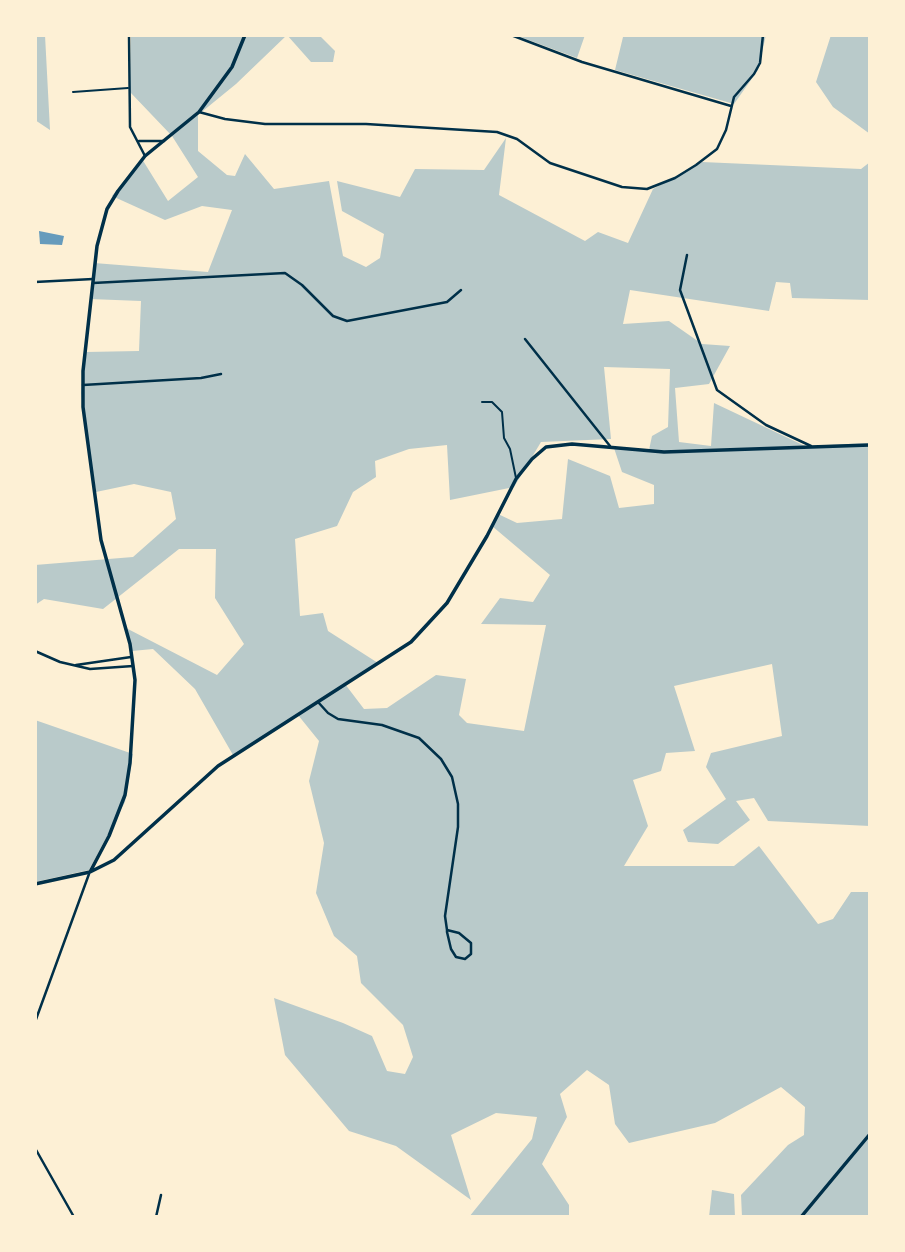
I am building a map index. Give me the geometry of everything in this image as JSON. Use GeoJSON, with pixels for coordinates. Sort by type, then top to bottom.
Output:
{"type":"FeatureCollection","features":[{"type":"Feature","properties":{"kind":"street"},"geometry":{"type":"LineString","coordinates":[[129,35],[130,127],[145,156]]}},
{"type":"Feature","properties":{"kind":"street"},"geometry":{"type":"LineString","coordinates":[[35,1022],[90,872],[118,814],[127,786],[134,693],[132,657],[101,540],[83,407],[83,385],[100,230],[107,209],[145,156],[199,112],[232,67],[245,35]]}},
{"type":"Feature","properties":{"kind":"street"},"geometry":{"type":"LineString","coordinates":[[511,35],[582,62],[731,106]]}},
{"type":"Feature","properties":{"kind":"street"},"geometry":{"type":"LineString","coordinates":[[199,112],[225,119],[265,124],[366,124],[497,132],[513,137],[550,163],[622,187],[647,189],[668,181],[717,149],[726,130],[734,97],[760,63],[763,35]]}},
{"type":"Feature","properties":{"kind":"street"},"geometry":{"type":"LineString","coordinates":[[138,141],[164,141]]}},
{"type":"Feature","properties":{"kind":"street"},"geometry":{"type":"LineString","coordinates":[[687,255],[680,290],[717,390],[766,425],[811,446]]}},
{"type":"Feature","properties":{"kind":"street"},"geometry":{"type":"LineString","coordinates":[[35,282],[285,273],[302,285],[333,316],[347,321],[447,302],[461,290]]}},
{"type":"Feature","properties":{"kind":"street"},"geometry":{"type":"LineString","coordinates":[[525,339],[611,448]]}},
{"type":"Feature","properties":{"kind":"street"},"geometry":{"type":"LineString","coordinates":[[83,385],[201,378],[221,374]]}},
{"type":"Feature","properties":{"kind":"street"},"geometry":{"type":"LineString","coordinates":[[35,884],[90,872],[120,856],[218,766],[400,650],[424,630],[456,588],[516,479],[541,451],[553,445],[572,444],[664,452],[870,445]]}},
{"type":"Feature","properties":{"kind":"street"},"geometry":{"type":"LineString","coordinates":[[35,651],[60,662],[97,669],[133,666]]}},
{"type":"Feature","properties":{"kind":"street"},"geometry":{"type":"LineString","coordinates":[[76,665],[132,657]]}},
{"type":"Feature","properties":{"kind":"street"},"geometry":{"type":"LineString","coordinates":[[318,702],[338,719],[382,725],[419,738],[441,759],[452,777],[458,804],[458,827],[445,916],[447,930],[451,949],[456,957],[465,959],[471,954],[471,943],[459,933],[447,930]]}},
{"type":"Feature","properties":{"kind":"street"},"geometry":{"type":"LineString","coordinates":[[802,1217],[870,1134]]}},
{"type":"Feature","properties":{"kind":"street"},"geometry":{"type":"LineString","coordinates":[[35,1148],[74,1217]]}},
{"type":"Feature","properties":{"kind":"street"},"geometry":{"type":"LineString","coordinates":[[156,1217],[160,1195]]}},
{"type":"Feature","properties":{"kind":"lane"},"geometry":{"type":"LineString","coordinates":[[73,92],[129,88]]}},
{"type":"Feature","properties":{"kind":"lane"},"geometry":{"type":"LineString","coordinates":[[482,402],[492,402],[502,412],[504,438],[510,449],[516,479]]}},
{"type":"Feature","properties":{"kind":"shaded area"},"geometry":{"type":"Polygon","coordinates":[[[35,35],[45,35],[50,130],[35,120],[35,35]]]}},
{"type":"Feature","properties":{"kind":"shaded area"},"geometry":{"type":"Polygon","coordinates":[[[131,35],[287,35],[236,84],[198,115],[198,151],[227,175],[235,176],[245,154],[274,189],[329,181],[343,256],[366,267],[380,258],[384,234],[342,211],[337,181],[400,197],[415,169],[484,170],[506,138],[499,195],[585,241],[598,232],[628,243],[653,189],[702,162],[861,169],[870,162],[870,300],[792,298],[790,283],[776,282],[769,311],[630,290],[623,324],[669,321],[702,344],[730,346],[709,384],[675,388],[679,442],[711,446],[714,403],[805,446],[870,443],[870,826],[768,821],[754,798],[736,801],[750,820],[718,844],[688,842],[683,830],[726,799],[706,767],[711,753],[782,736],[772,664],[674,686],[695,751],[666,753],[661,771],[633,780],[648,826],[624,866],[734,866],[759,846],[818,924],[833,919],[851,892],[870,892],[870,1217],[742,1217],[741,1195],[788,1145],[804,1135],[805,1107],[781,1087],[715,1123],[629,1143],[615,1124],[609,1085],[587,1070],[560,1094],[567,1117],[542,1164],[569,1205],[569,1217],[469,1217],[532,1139],[537,1117],[496,1113],[451,1135],[471,1200],[396,1146],[349,1131],[285,1055],[274,998],[372,1036],[387,1071],[405,1074],[413,1057],[403,1025],[361,983],[357,956],[334,936],[316,893],[324,843],[309,781],[319,741],[298,715],[233,755],[195,689],[153,649],[132,651],[126,628],[217,675],[244,644],[215,598],[216,549],[179,549],[103,609],[44,599],[35,605],[35,565],[133,557],[176,519],[171,492],[134,484],[96,492],[81,393],[86,352],[139,351],[141,301],[90,299],[94,263],[208,272],[232,210],[202,206],[165,220],[112,196],[142,159],[168,201],[198,177],[172,136],[130,92],[131,35]],[[604,367],[611,439],[541,442],[514,487],[450,500],[447,445],[409,449],[375,461],[376,477],[353,492],[337,526],[295,539],[300,616],[323,613],[328,631],[378,663],[345,684],[364,709],[387,708],[436,675],[466,679],[459,715],[467,723],[524,731],[546,625],[481,624],[500,598],[533,602],[550,575],[492,526],[498,514],[517,523],[562,519],[568,459],[610,476],[619,508],[654,504],[654,485],[622,472],[614,448],[649,450],[652,436],[668,427],[670,369],[604,367]]]}},
{"type":"Feature","properties":{"kind":"shaded area"},"geometry":{"type":"Polygon","coordinates":[[[287,35],[319,35],[335,51],[333,62],[311,62],[287,35]]]}},
{"type":"Feature","properties":{"kind":"shaded area"},"geometry":{"type":"Polygon","coordinates":[[[515,35],[585,35],[577,58],[515,35]]]}},
{"type":"Feature","properties":{"kind":"shaded area"},"geometry":{"type":"Polygon","coordinates":[[[619,35],[766,35],[758,70],[734,104],[615,70],[623,37],[619,35]]]}},
{"type":"Feature","properties":{"kind":"shaded area"},"geometry":{"type":"Polygon","coordinates":[[[831,35],[870,35],[870,134],[833,107],[816,82],[831,35]]]}},
{"type":"Feature","properties":{"kind":"shaded area"},"geometry":{"type":"Polygon","coordinates":[[[35,720],[133,754],[125,802],[89,870],[35,882],[35,720]]]}},
{"type":"Feature","properties":{"kind":"shaded area"},"geometry":{"type":"Polygon","coordinates":[[[712,1190],[734,1194],[735,1217],[709,1217],[712,1190]]]}},
{"type":"Feature","properties":{"kind":"water"},"geometry":{"type":"Polygon","coordinates":[[[39,231],[64,236],[62,245],[40,244],[39,231]]]}}]}
